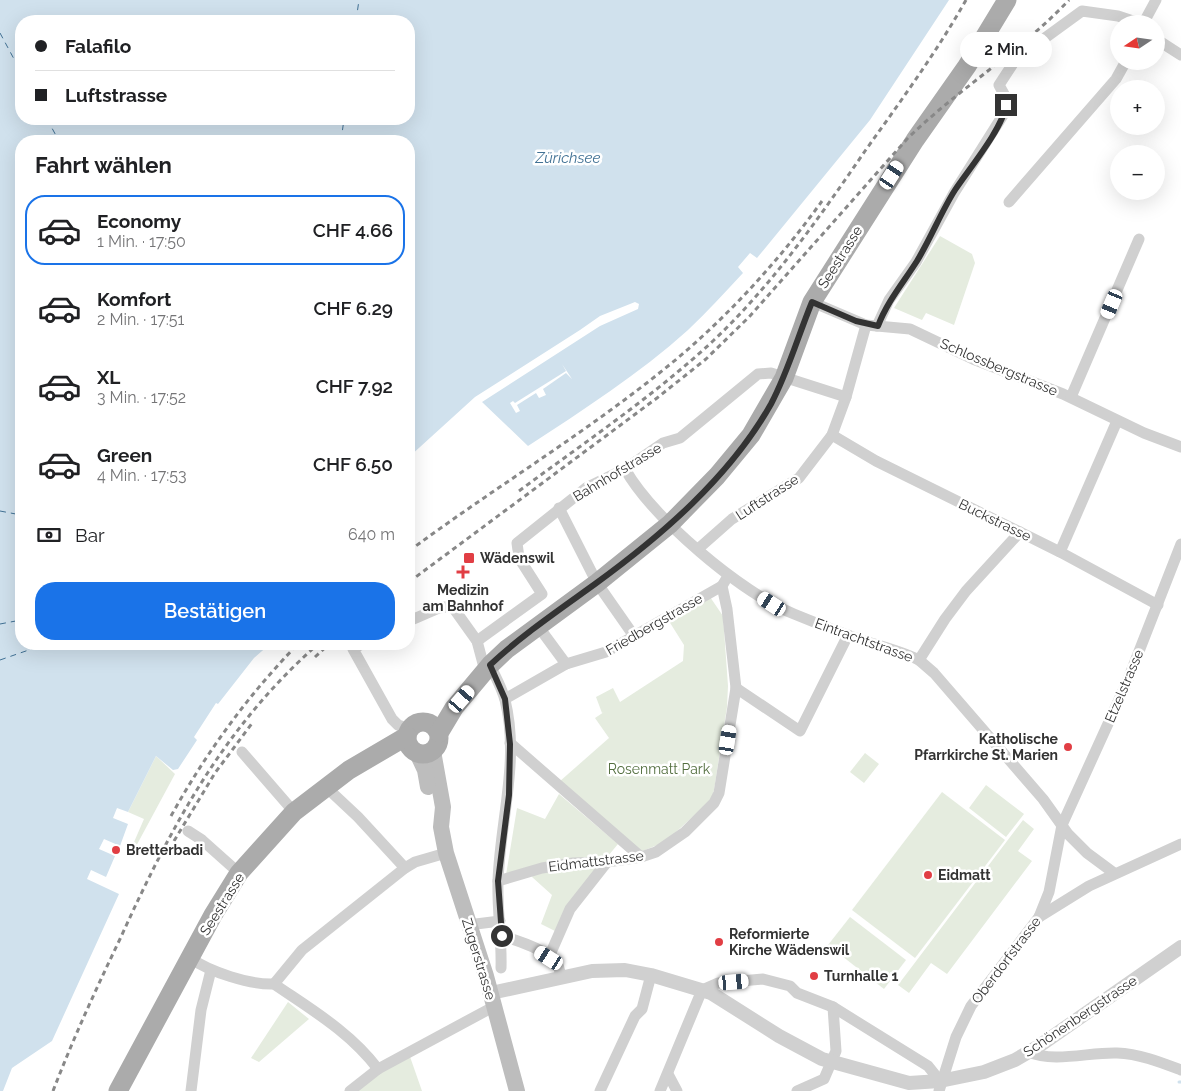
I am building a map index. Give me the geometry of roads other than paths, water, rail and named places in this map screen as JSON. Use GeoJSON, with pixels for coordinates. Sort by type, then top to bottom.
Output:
{"type":"FeatureCollection","features":[{"type":"Feature","properties":{"kind":"main road","name":"Seestrasse"},"geometry":{"type":"LineString","coordinates":[[118,1091],[222,899],[239,874],[294,812],[326,787],[373,757],[421,739],[454,708],[488,668],[538,626],[597,583],[670,524],[717,476],[751,435],[784,378],[812,302],[915,140],[967,66],[1007,0]]}},
{"type":"Feature","properties":{"kind":"main road","name":"Zugerstrasse"},"geometry":{"type":"LineString","coordinates":[[421,739],[425,770],[434,809],[492,1000],[516,1091]]}},
{"type":"Feature","properties":{"kind":"street"},"geometry":{"type":"LineString","coordinates":[[1147,15],[1156,0]]}},
{"type":"Feature","properties":{"kind":"street","name":"Luftstrasse"},"geometry":{"type":"LineString","coordinates":[[698,548],[732,519],[799,478],[832,435],[872,326],[916,262],[954,193],[1005,112],[1004,96],[999,85],[1016,59],[1082,10],[1112,15]]}},
{"type":"Feature","properties":{"kind":"street"},"geometry":{"type":"LineString","coordinates":[[1165,45],[1181,55]]}},
{"type":"Feature","properties":{"kind":"street"},"geometry":{"type":"LineString","coordinates":[[1010,202],[1116,78],[1121,70]]}},
{"type":"Feature","properties":{"kind":"street"},"geometry":{"type":"LineString","coordinates":[[1071,397],[1139,239]]}},
{"type":"Feature","properties":{"kind":"street","name":"Schlossbergstrasse"},"geometry":{"type":"LineString","coordinates":[[812,302],[872,326],[910,329],[973,360],[1071,397],[1117,420],[1181,447]]}},
{"type":"Feature","properties":{"kind":"street","name":"Bahnhofstrasse"},"geometry":{"type":"LineString","coordinates":[[477,641],[542,594],[519,558],[518,543],[586,488],[625,469],[663,443],[680,438],[758,374],[771,373],[846,397]]}},
{"type":"Feature","properties":{"kind":"street"},"geometry":{"type":"LineString","coordinates":[[1060,552],[1117,420]]}},
{"type":"Feature","properties":{"kind":"street","name":"Buckstrasse"},"geometry":{"type":"LineString","coordinates":[[832,435],[909,478],[1060,552],[1158,605]]}},
{"type":"Feature","properties":{"kind":"street","name":"Eintrachtstrasse"},"geometry":{"type":"LineString","coordinates":[[625,469],[635,486],[670,524],[728,576],[772,604],[848,635],[919,660],[944,685],[1087,853],[1114,873]]}},
{"type":"Feature","properties":{"kind":"street"},"geometry":{"type":"LineString","coordinates":[[560,508],[597,583],[634,636]]}},
{"type":"Feature","properties":{"kind":"street"},"geometry":{"type":"LineString","coordinates":[[919,660],[944,618],[1020,532]]}},
{"type":"Feature","properties":{"kind":"street","name":"Etzelstrasse"},"geometry":{"type":"LineString","coordinates":[[1062,825],[1127,682],[1181,544]]}},
{"type":"Feature","properties":{"kind":"street"},"geometry":{"type":"LineString","coordinates":[[722,586],[728,576]]}},
{"type":"Feature","properties":{"kind":"street","name":"Friedbergstrasse"},"geometry":{"type":"LineString","coordinates":[[505,699],[566,664],[606,652],[722,586]]}},
{"type":"Feature","properties":{"kind":"street","name":"Eidmattstrasse"},"geometry":{"type":"LineString","coordinates":[[498,881],[542,868],[573,863],[607,862],[641,857],[656,852],[685,832],[714,803],[719,793],[736,688],[728,609],[722,586]]}},
{"type":"Feature","properties":{"kind":"street"},"geometry":{"type":"LineString","coordinates":[[415,618],[439,608],[452,606],[477,641],[488,668],[505,699],[510,744],[509,795],[498,881],[502,936],[501,968]]}},
{"type":"Feature","properties":{"kind":"street"},"geometry":{"type":"LineString","coordinates":[[538,626],[566,664]]}},
{"type":"Feature","properties":{"kind":"street"},"geometry":{"type":"LineString","coordinates":[[736,688],[800,731],[848,635]]}},
{"type":"Feature","properties":{"kind":"street"},"geometry":{"type":"LineString","coordinates":[[359,650],[392,719],[398,726],[421,739]]}},
{"type":"Feature","properties":{"kind":"street"},"geometry":{"type":"LineString","coordinates":[[510,744],[641,857]]}},
{"type":"Feature","properties":{"kind":"street"},"geometry":{"type":"LineString","coordinates":[[242,752],[294,812]]}},
{"type":"Feature","properties":{"kind":"street"},"geometry":{"type":"LineString","coordinates":[[326,787],[358,817],[405,868]]}},
{"type":"Feature","properties":{"kind":"street","name":"Oberdorfstrasse"},"geometry":{"type":"LineString","coordinates":[[939,1086],[956,1037],[971,1006],[1039,917],[1048,892],[1062,825]]}},
{"type":"Feature","properties":{"kind":"street"},"geometry":{"type":"LineString","coordinates":[[188,831],[202,840],[239,874]]}},
{"type":"Feature","properties":{"kind":"street"},"geometry":{"type":"LineString","coordinates":[[1039,917],[1114,873],[1181,844]]}},
{"type":"Feature","properties":{"kind":"street"},"geometry":{"type":"LineString","coordinates":[[274,984],[302,950],[405,868],[415,862],[446,853]]}},
{"type":"Feature","properties":{"kind":"street"},"geometry":{"type":"LineString","coordinates":[[549,958],[572,905],[607,862]]}},
{"type":"Feature","properties":{"kind":"street"},"geometry":{"type":"LineString","coordinates":[[476,924],[500,921]]}},
{"type":"Feature","properties":{"kind":"street"},"geometry":{"type":"LineString","coordinates":[[502,936],[530,946],[557,963],[561,976]]}},
{"type":"Feature","properties":{"kind":"street","name":"Schönenbergstrasse"},"geometry":{"type":"LineString","coordinates":[[492,1000],[561,976],[609,969],[652,975],[702,990],[721,999],[779,1036],[832,1063],[899,1081],[939,1086],[984,1072],[1028,1052],[1181,947]]}},
{"type":"Feature","properties":{"kind":"street"},"geometry":{"type":"LineString","coordinates":[[190,958],[211,970],[263,984],[274,984],[343,1031],[362,1048],[378,1069]]}},
{"type":"Feature","properties":{"kind":"street"},"geometry":{"type":"LineString","coordinates":[[191,1091],[200,1019],[211,970]]}},
{"type":"Feature","properties":{"kind":"street"},"geometry":{"type":"LineString","coordinates":[[600,1091],[634,1016],[642,1009],[652,975]]}},
{"type":"Feature","properties":{"kind":"street"},"geometry":{"type":"LineString","coordinates":[[660,1091],[702,990],[718,983],[763,979],[790,986],[798,993],[833,1007],[928,1066],[939,1086]]}},
{"type":"Feature","properties":{"kind":"street"},"geometry":{"type":"LineString","coordinates":[[350,1091],[378,1069],[492,1000]]}},
{"type":"Feature","properties":{"kind":"street"},"geometry":{"type":"LineString","coordinates":[[797,1091],[824,1079],[832,1063],[836,1051],[833,1007]]}},
{"type":"Feature","properties":{"kind":"street"},"geometry":{"type":"LineString","coordinates":[[1028,1052],[1048,1056],[1117,1053],[1142,1056],[1181,1070]]}},
{"type":"Feature","properties":{"kind":"street"},"geometry":{"type":"LineString","coordinates":[[668,1074],[677,1091]]}},
{"type":"Feature","properties":{"kind":"water","name":"Zürichsee"},"geometry":{"type":"Polygon","coordinates":[[[0,0],[949,0],[870,120],[757,258],[750,253],[738,267],[743,273],[716,302],[688,330],[650,362],[528,446],[482,402],[600,326],[638,309],[639,304],[635,302],[600,316],[475,397],[415,452],[415,135],[15,135],[15,650],[263,650],[254,658],[218,704],[216,703],[194,737],[197,740],[178,769],[173,770],[156,756],[128,812],[117,808],[113,818],[128,824],[120,846],[104,839],[99,849],[115,856],[106,877],[91,870],[87,879],[119,894],[52,1041],[12,1068],[3,1091],[0,1091],[0,0]]]}},
{"type":"Feature","properties":{"kind":"railway"},"geometry":{"type":"LineString","coordinates":[[519,491],[668,380],[736,319],[776,273],[830,201],[917,77],[966,0]]}},
{"type":"Feature","properties":{"kind":"railway"},"geometry":{"type":"LineString","coordinates":[[415,578],[657,398],[706,359],[749,317],[907,139],[1030,37],[1069,0]]}},
{"type":"Feature","properties":{"kind":"railway"},"geometry":{"type":"LineString","coordinates":[[415,547],[580,432],[679,357],[755,283],[790,243],[822,201]]}},
{"type":"Feature","properties":{"kind":"railway"},"geometry":{"type":"LineString","coordinates":[[171,816],[213,747],[245,704],[292,650]]}},
{"type":"Feature","properties":{"kind":"railway"},"geometry":{"type":"LineString","coordinates":[[53,1091],[102,977],[180,818],[227,744],[284,676],[312,650]]}},
{"type":"Feature","properties":{"kind":"railway"},"geometry":{"type":"LineString","coordinates":[[315,657],[323,650]]}},
{"type":"Feature","properties":{"kind":"railway"},"geometry":{"type":"LineString","coordinates":[[174,841],[215,773],[253,722]]}},
{"type":"Feature","properties":{"kind":"place","name":"Wädenswil"},"geometry":{"type":"Point","coordinates":[469,558]}},
{"type":"Feature","properties":{"kind":"place","name":"Medizin am Bahnhof"},"geometry":{"type":"Point","coordinates":[463,572]}},
{"type":"Feature","properties":{"kind":"place","name":"Katholische Pfarrkirche St. Marien"},"geometry":{"type":"Point","coordinates":[1068,747]}},
{"type":"Feature","properties":{"kind":"place","name":"Bretterbadi"},"geometry":{"type":"Point","coordinates":[116,850]}},
{"type":"Feature","properties":{"kind":"place","name":"Eidmatt"},"geometry":{"type":"Point","coordinates":[928,875]}},
{"type":"Feature","properties":{"kind":"place","name":"Reformierte Kirche Wädenswil"},"geometry":{"type":"Point","coordinates":[719,942]}},
{"type":"Feature","properties":{"kind":"place","name":"Turnhalle 1"},"geometry":{"type":"Point","coordinates":[814,976]}},
{"type":"Feature","properties":{"kind":"park label","name":"Rosenmatt Park"},"geometry":{"type":"Point","coordinates":[659,769]}}]}
